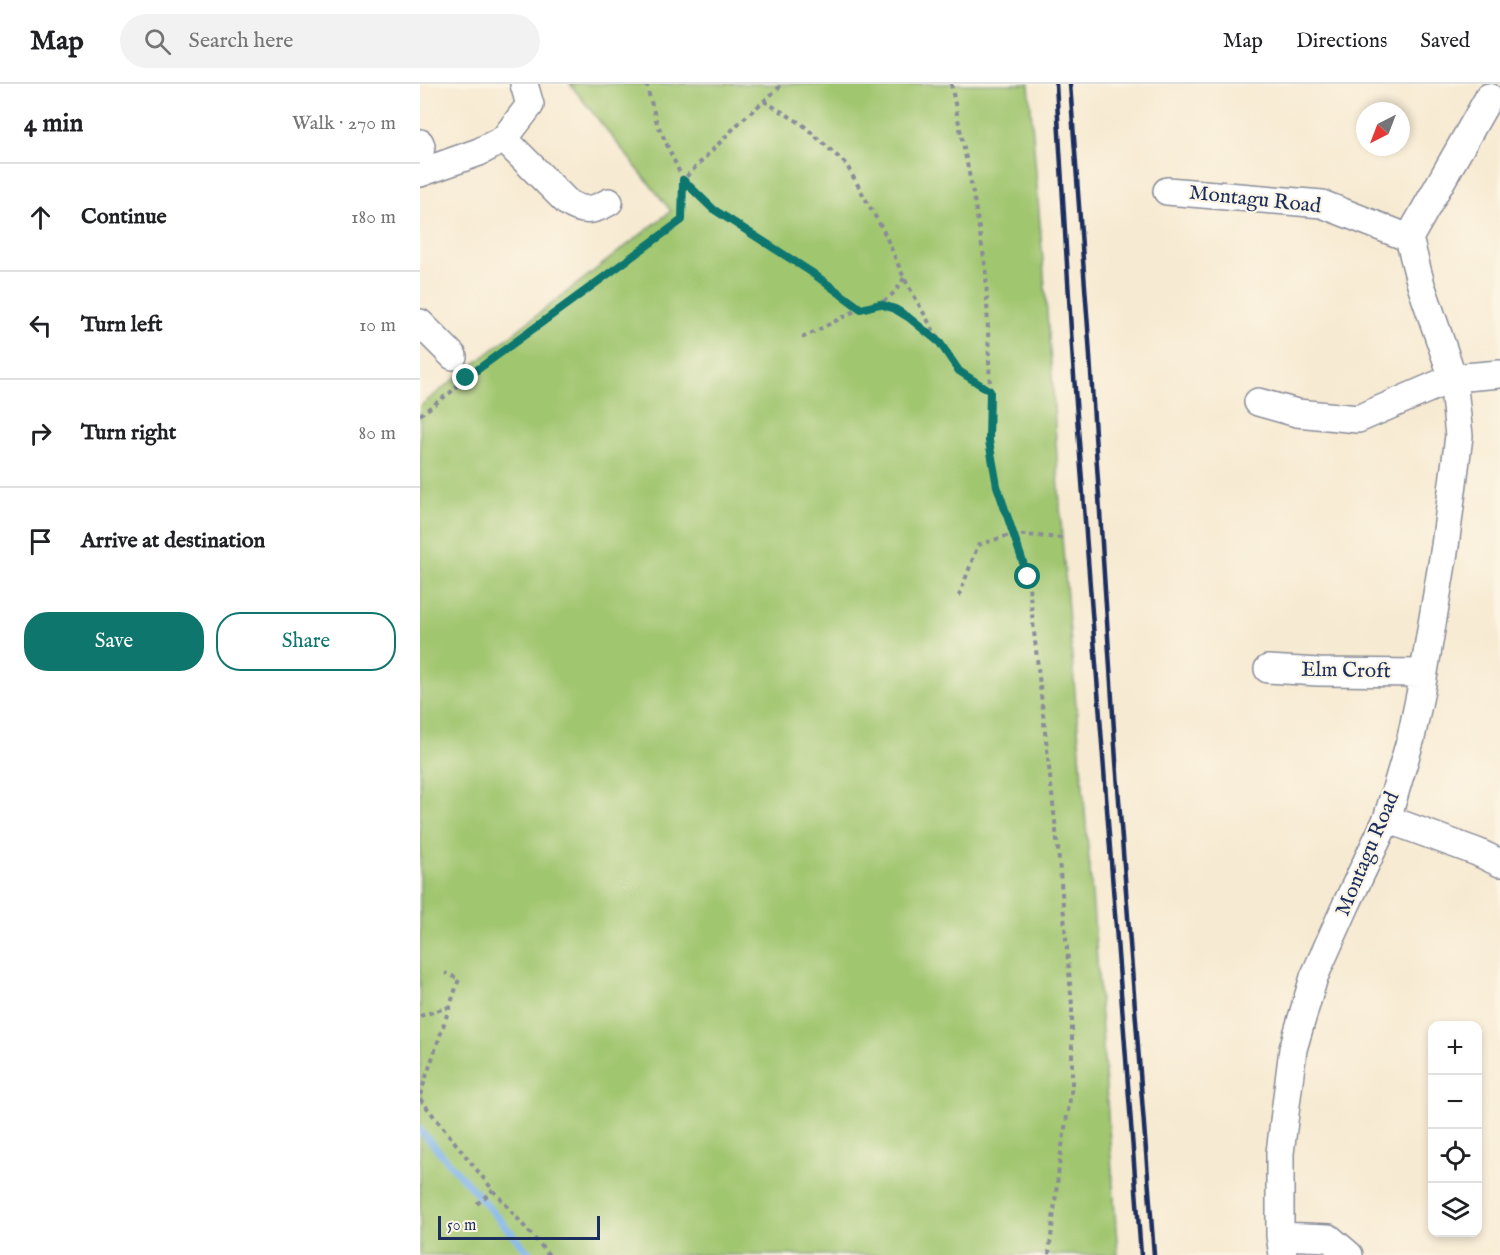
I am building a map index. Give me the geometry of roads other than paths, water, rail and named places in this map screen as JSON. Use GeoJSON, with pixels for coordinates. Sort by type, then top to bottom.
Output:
{"type":"FeatureCollection","features":[{"type":"Feature","properties":{"kind":"street"},"geometry":{"type":"LineString","coordinates":[[420,173],[479,152],[504,139],[530,105],[524,84]]}},
{"type":"Feature","properties":{"kind":"street"},"geometry":{"type":"LineString","coordinates":[[1409,238],[1487,95]]}},
{"type":"Feature","properties":{"kind":"street"},"geometry":{"type":"LineString","coordinates":[[504,139],[567,202],[578,210],[597,209],[609,202]]}},
{"type":"Feature","properties":{"kind":"street"},"geometry":{"type":"LineString","coordinates":[[420,143],[420,152]]}},
{"type":"Feature","properties":{"kind":"street","name":"Montagu Road"},"geometry":{"type":"LineString","coordinates":[[1167,191],[1322,204],[1409,238],[1421,285],[1453,378],[1459,436],[1424,673],[1411,738],[1388,819],[1314,977],[1293,1049],[1280,1153],[1282,1246]]}},
{"type":"Feature","properties":{"kind":"street"},"geometry":{"type":"LineString","coordinates":[[420,323],[460,367]]}},
{"type":"Feature","properties":{"kind":"street"},"geometry":{"type":"LineString","coordinates":[[1258,402],[1297,413],[1358,419],[1453,378],[1500,374]]}},
{"type":"Feature","properties":{"kind":"street","name":"Elm Croft"},"geometry":{"type":"LineString","coordinates":[[1268,669],[1424,673]]}},
{"type":"Feature","properties":{"kind":"street"},"geometry":{"type":"LineString","coordinates":[[1388,819],[1477,852],[1500,863]]}},
{"type":"Feature","properties":{"kind":"street"},"geometry":{"type":"LineString","coordinates":[[1282,1246],[1329,1238],[1349,1255]]}},
{"type":"Feature","properties":{"kind":"waterway"},"geometry":{"type":"LineString","coordinates":[[420,1130],[531,1255]]}},
{"type":"Feature","properties":{"kind":"railway"},"geometry":{"type":"LineString","coordinates":[[1056,84],[1073,363],[1141,1255]]}},
{"type":"Feature","properties":{"kind":"railway"},"geometry":{"type":"LineString","coordinates":[[1070,84],[1116,761],[1154,1255]]}}]}
